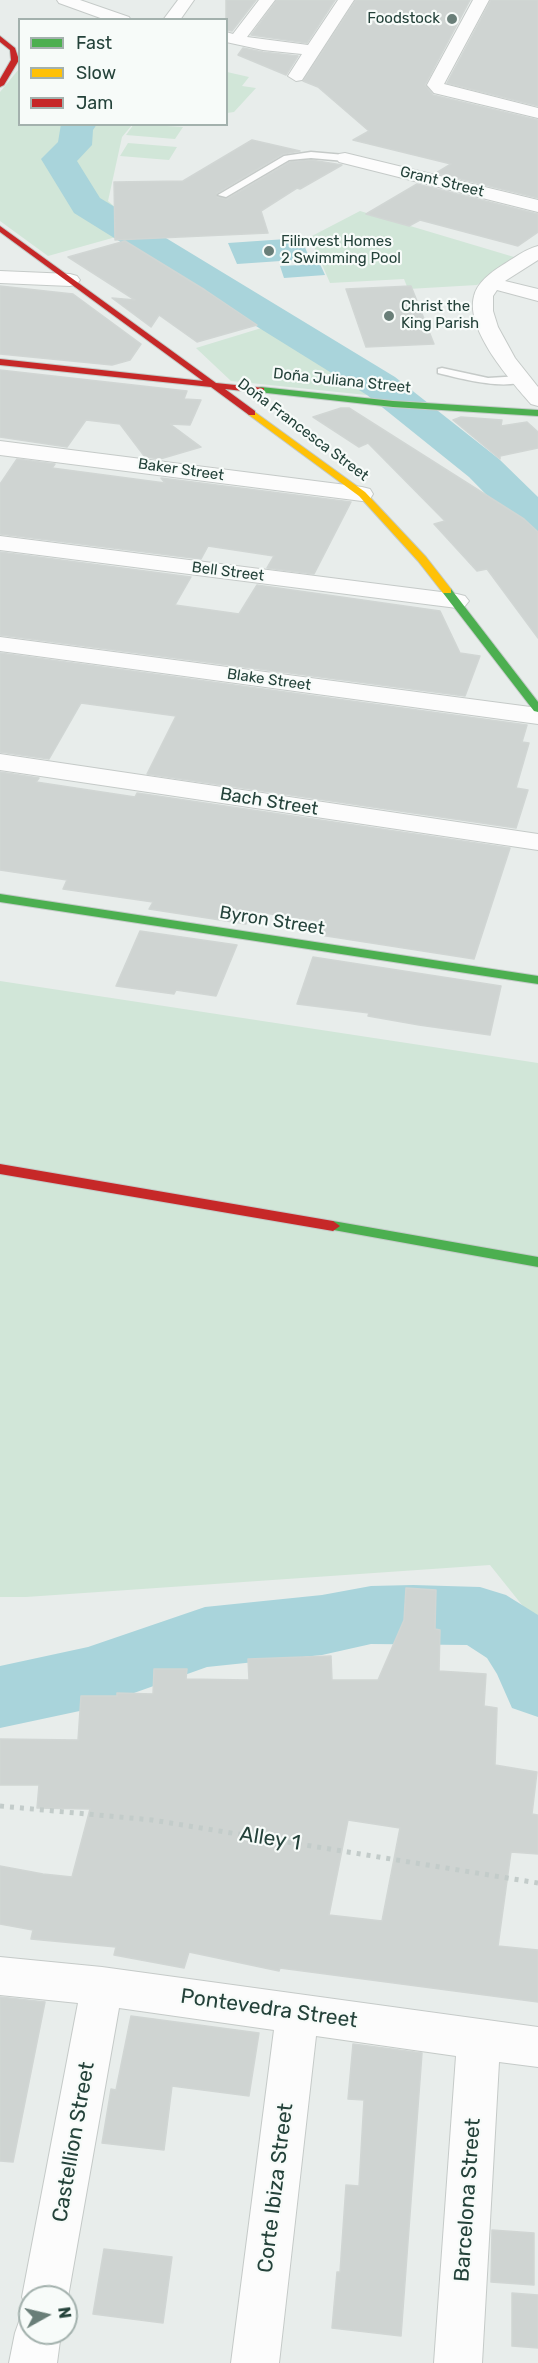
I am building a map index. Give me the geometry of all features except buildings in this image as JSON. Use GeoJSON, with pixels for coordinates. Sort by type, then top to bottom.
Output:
{"type":"FeatureCollection","features":[{"type":"Feature","properties":{"kind":"street"},"geometry":{"type":"LineString","coordinates":[[65,0],[104,6],[120,18]]}},
{"type":"Feature","properties":{"kind":"street"},"geometry":{"type":"LineString","coordinates":[[172,18],[186,0]]}},
{"type":"Feature","properties":{"kind":"street"},"geometry":{"type":"LineString","coordinates":[[267,0],[232,37],[263,45],[313,50]]}},
{"type":"Feature","properties":{"kind":"street"},"geometry":{"type":"LineString","coordinates":[[296,76],[346,0]]}},
{"type":"Feature","properties":{"kind":"street"},"geometry":{"type":"LineString","coordinates":[[481,0],[435,85],[440,89],[538,113]]}},
{"type":"Feature","properties":{"kind":"street"},"geometry":{"type":"LineString","coordinates":[[0,38],[9,43],[16,60],[14,69],[0,85]]}},
{"type":"Feature","properties":{"kind":"street","name":"Grant Street"},"geometry":{"type":"LineString","coordinates":[[345,158],[538,206]]}},
{"type":"Feature","properties":{"kind":"street","name":"Doña Francesca Street"},"geometry":{"type":"LineString","coordinates":[[0,228],[362,494],[457,601],[538,709]]}},
{"type":"Feature","properties":{"kind":"street"},"geometry":{"type":"LineString","coordinates":[[538,252],[491,283],[483,296],[484,320],[495,341],[538,400]]}},
{"type":"Feature","properties":{"kind":"street"},"geometry":{"type":"LineString","coordinates":[[0,277],[70,280]]}},
{"type":"Feature","properties":{"kind":"street"},"geometry":{"type":"LineString","coordinates":[[491,283],[538,295]]}},
{"type":"Feature","properties":{"kind":"street","name":"Doña Juliana Street"},"geometry":{"type":"LineString","coordinates":[[0,362],[393,404],[538,413]]}},
{"type":"Feature","properties":{"kind":"street","name":"Baker Street"},"geometry":{"type":"LineString","coordinates":[[0,447],[362,494]]}},
{"type":"Feature","properties":{"kind":"street","name":"Bell Street"},"geometry":{"type":"LineString","coordinates":[[0,543],[457,601]]}},
{"type":"Feature","properties":{"kind":"street","name":"Blake Street"},"geometry":{"type":"LineString","coordinates":[[0,644],[538,716]]}},
{"type":"Feature","properties":{"kind":"street","name":"Bach Street"},"geometry":{"type":"LineString","coordinates":[[0,762],[538,842]]}},
{"type":"Feature","properties":{"kind":"street","name":"Byron Street"},"geometry":{"type":"LineString","coordinates":[[0,898],[538,980]]}},
{"type":"Feature","properties":{"kind":"street"},"geometry":{"type":"LineString","coordinates":[[0,1169],[538,1262]]}},
{"type":"Feature","properties":{"kind":"street","name":"Pontevedra Street"},"geometry":{"type":"LineString","coordinates":[[0,1976],[102,1986],[538,2047]]}},
{"type":"Feature","properties":{"kind":"street","name":"Castellion Street"},"geometry":{"type":"LineString","coordinates":[[47,2285],[102,1986]]}},
{"type":"Feature","properties":{"kind":"street","name":"Corte Ibiza Street"},"geometry":{"type":"LineString","coordinates":[[255,2363],[297,2013]]}},
{"type":"Feature","properties":{"kind":"street","name":"Barcelona Street"},"geometry":{"type":"LineString","coordinates":[[458,2363],[479,2038]]}},
{"type":"Feature","properties":{"kind":"street"},"geometry":{"type":"LineString","coordinates":[[33,2363],[36,2345]]}},
{"type":"Feature","properties":{"kind":"lane"},"geometry":{"type":"LineString","coordinates":[[223,195],[287,158],[302,155],[345,158]]}},
{"type":"Feature","properties":{"kind":"lane"},"geometry":{"type":"LineString","coordinates":[[442,371],[488,381],[521,379]]}},
{"type":"Feature","properties":{"kind":"path","name":"Alley 1"},"geometry":{"type":"LineString","coordinates":[[0,1806],[152,1820],[538,1883]]}},
{"type":"Feature","properties":{"kind":"green space"},"geometry":{"type":"Polygon","coordinates":[[[18,70],[18,126],[131,126],[122,137],[108,201],[124,215],[123,235],[48,256],[0,221],[0,92],[18,70]]]}},
{"type":"Feature","properties":{"kind":"green space"},"geometry":{"type":"Polygon","coordinates":[[[228,72],[249,77],[242,86],[256,88],[234,112],[228,113],[228,72]]]}},
{"type":"Feature","properties":{"kind":"green space"},"geometry":{"type":"Polygon","coordinates":[[[133,126],[183,127],[175,139],[126,135],[133,126]]]}},
{"type":"Feature","properties":{"kind":"green space"},"geometry":{"type":"Polygon","coordinates":[[[128,143],[177,147],[169,160],[120,156],[128,143]]]}},
{"type":"Feature","properties":{"kind":"green space"},"geometry":{"type":"Polygon","coordinates":[[[360,211],[514,257],[477,285],[408,289],[404,279],[330,283],[310,237],[360,211]]]}},
{"type":"Feature","properties":{"kind":"green space"},"geometry":{"type":"Polygon","coordinates":[[[268,326],[386,397],[231,381],[196,348],[268,326]]]}},
{"type":"Feature","properties":{"kind":"green space"},"geometry":{"type":"Polygon","coordinates":[[[0,981],[538,1063],[538,1625],[490,1565],[0,1597],[0,981]]]}},
{"type":"Feature","properties":{"kind":"water","name":"Filinvest Homes 2 Swimming Pool"},"geometry":{"type":"Polygon","coordinates":[[[301,238],[310,259],[237,264],[228,243],[301,238]]]}},
{"type":"Feature","properties":{"kind":"water"},"geometry":{"type":"Polygon","coordinates":[[[320,264],[325,275],[284,278],[280,266],[320,264]]]}},
{"type":"Feature","properties":{"kind":"waterway"},"geometry":{"type":"LineString","coordinates":[[78,126],[75,145],[58,159],[87,205],[381,386],[484,468],[538,522]]}},
{"type":"Feature","properties":{"kind":"waterway"},"geometry":{"type":"LineString","coordinates":[[0,1697],[89,1678],[205,1637],[322,1625],[371,1615],[413,1614],[480,1616],[513,1637],[532,1666],[538,1686]]}},
{"type":"Feature","properties":{"kind":"traffic: fast"},"geometry":{"type":"LineString","coordinates":[[261,390],[393,404],[538,413]]}},
{"type":"Feature","properties":{"kind":"traffic: fast"},"geometry":{"type":"LineString","coordinates":[[447,591],[538,709]]}},
{"type":"Feature","properties":{"kind":"traffic: fast"},"geometry":{"type":"LineString","coordinates":[[0,898],[538,980]]}},
{"type":"Feature","properties":{"kind":"traffic: fast"},"geometry":{"type":"LineString","coordinates":[[333,1226],[538,1262]]}},
{"type":"Feature","properties":{"kind":"traffic: slow"},"geometry":{"type":"LineString","coordinates":[[252,413],[362,494],[422,559],[447,591]]}},
{"type":"Feature","properties":{"kind":"traffic: jam"},"geometry":{"type":"LineString","coordinates":[[0,38],[13,49],[15,60],[0,85]]}},
{"type":"Feature","properties":{"kind":"traffic: jam"},"geometry":{"type":"LineString","coordinates":[[0,228],[252,413]]}},
{"type":"Feature","properties":{"kind":"traffic: jam"},"geometry":{"type":"LineString","coordinates":[[0,362],[261,390]]}},
{"type":"Feature","properties":{"kind":"traffic: jam"},"geometry":{"type":"LineString","coordinates":[[0,1169],[333,1226]]}},
{"type":"Feature","properties":{"kind":"place","name":"Foodstock"},"geometry":{"type":"Point","coordinates":[452,19]}},
{"type":"Feature","properties":{"kind":"place","name":"Filinvest Homes 2 Swimming Pool"},"geometry":{"type":"Point","coordinates":[269,251]}},
{"type":"Feature","properties":{"kind":"place","name":"Christ the King Parish"},"geometry":{"type":"Point","coordinates":[389,316]}}]}
